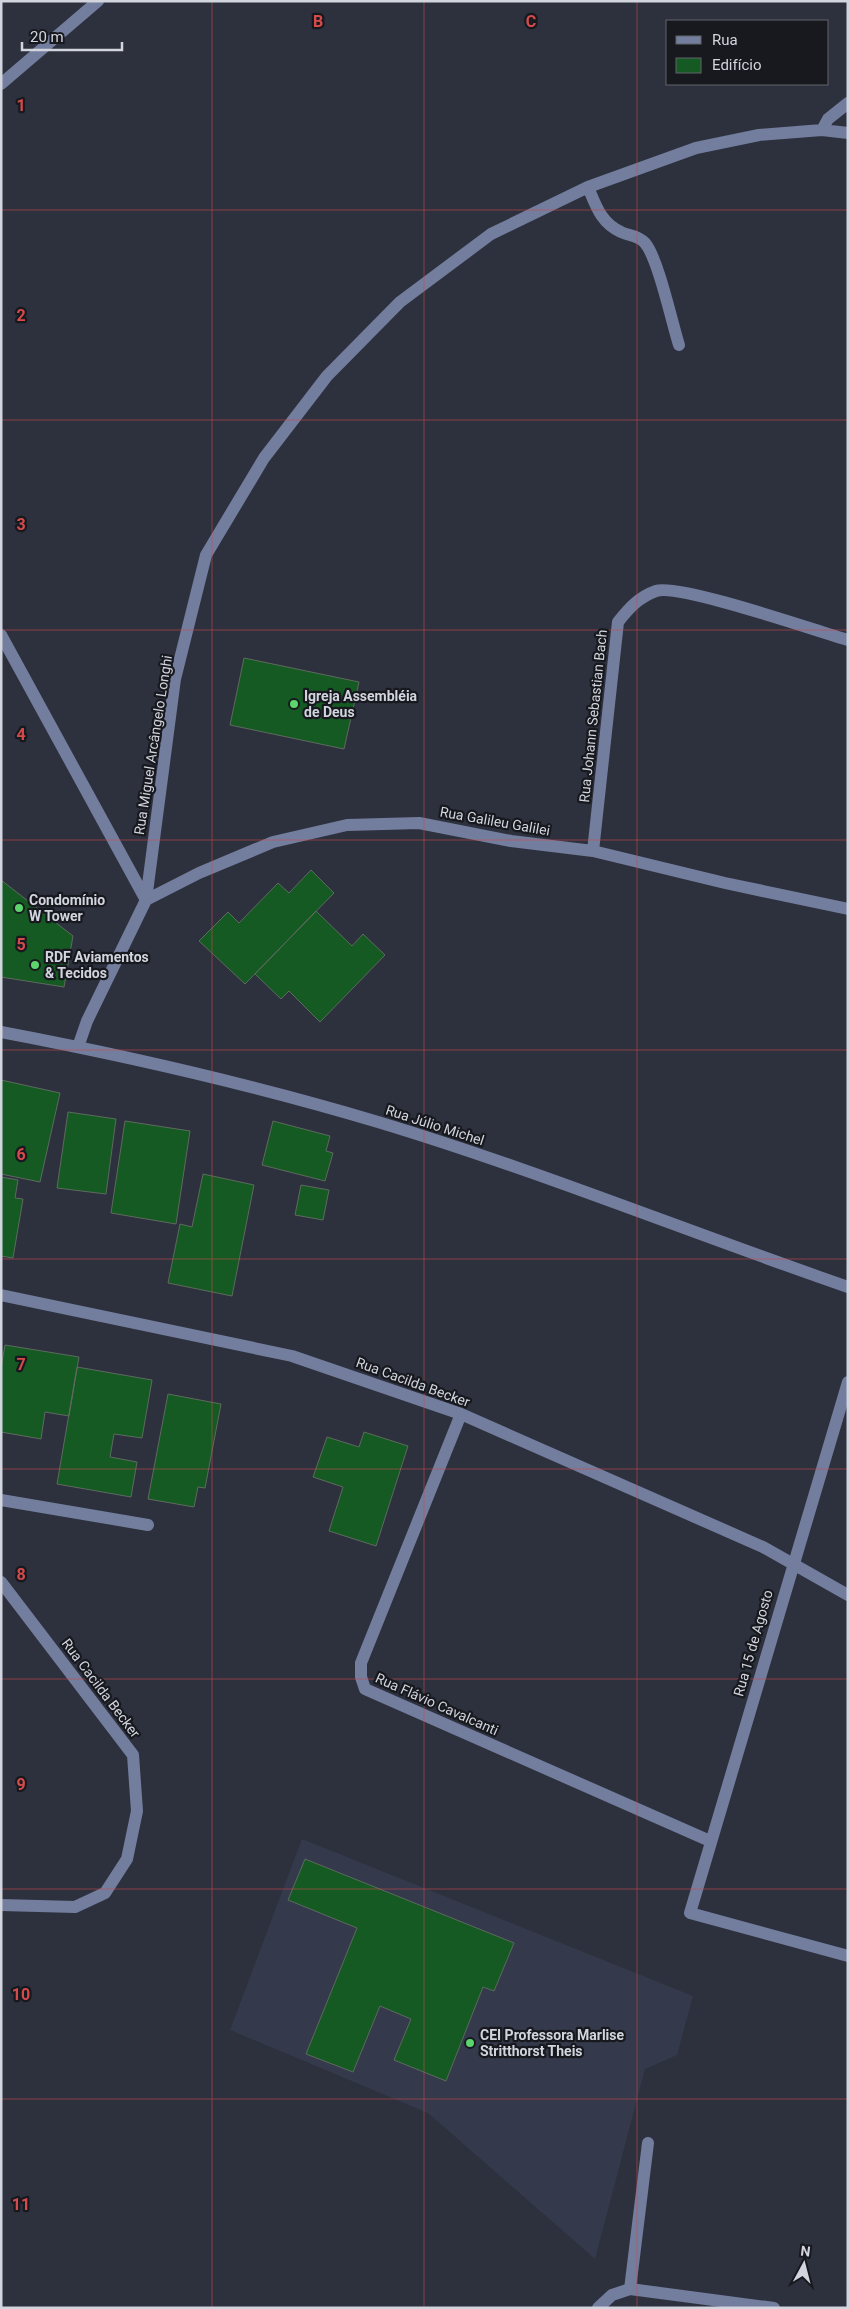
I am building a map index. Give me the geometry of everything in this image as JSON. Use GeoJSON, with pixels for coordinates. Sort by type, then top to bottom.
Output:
{"type":"FeatureCollection","features":[{"type":"Feature","properties":{"kind":"street"},"geometry":{"type":"LineString","coordinates":[[1,84],[98,1]]}},
{"type":"Feature","properties":{"kind":"street"},"geometry":{"type":"LineString","coordinates":[[822,130],[828,119],[848,103]]}},
{"type":"Feature","properties":{"kind":"street","name":"Rua Miguel Arcângelo Longhi"},"geometry":{"type":"LineString","coordinates":[[78,1047],[87,1021],[146,900],[175,679],[206,555],[264,458],[327,376],[400,302],[491,234],[588,187],[696,148],[759,135],[822,130],[848,133]]}},
{"type":"Feature","properties":{"kind":"street"},"geometry":{"type":"LineString","coordinates":[[588,187],[602,218],[608,225],[623,233],[635,235],[645,243],[654,260],[678,346]]}},
{"type":"Feature","properties":{"kind":"street","name":"Rua Johann Sebastian Bach"},"geometry":{"type":"LineString","coordinates":[[593,851],[618,622],[633,603],[658,590],[695,594],[848,640]]}},
{"type":"Feature","properties":{"kind":"street"},"geometry":{"type":"LineString","coordinates":[[1,635],[146,900]]}},
{"type":"Feature","properties":{"kind":"street","name":"Rua Galileu Galilei"},"geometry":{"type":"LineString","coordinates":[[146,900],[199,873],[273,842],[347,825],[419,823],[511,841],[593,851],[725,883],[848,909]]}},
{"type":"Feature","properties":{"kind":"street","name":"Rua Júlio Michel"},"geometry":{"type":"LineString","coordinates":[[1,1032],[78,1047],[240,1085],[378,1122],[532,1173],[848,1287]]}},
{"type":"Feature","properties":{"kind":"street","name":"Rua Cacilda Becker"},"geometry":{"type":"LineString","coordinates":[[1,1296],[292,1356],[461,1414],[763,1547],[848,1595]]}},
{"type":"Feature","properties":{"kind":"street","name":"Rua 15 de Agosto"},"geometry":{"type":"LineString","coordinates":[[848,1382],[792,1564],[690,1913],[848,1956]]}},
{"type":"Feature","properties":{"kind":"street","name":"Rua Flávio Cavalcanti"},"geometry":{"type":"LineString","coordinates":[[461,1414],[361,1663],[361,1677],[365,1689],[710,1841]]}},
{"type":"Feature","properties":{"kind":"street"},"geometry":{"type":"LineString","coordinates":[[1,1500],[148,1525]]}},
{"type":"Feature","properties":{"kind":"street","name":"Rua Cacilda Becker"},"geometry":{"type":"LineString","coordinates":[[1,1582],[133,1755],[137,1811],[127,1859],[106,1893],[75,1907],[1,1905]]}},
{"type":"Feature","properties":{"kind":"street"},"geometry":{"type":"LineString","coordinates":[[630,2289],[648,2142]]}},
{"type":"Feature","properties":{"kind":"street"},"geometry":{"type":"LineString","coordinates":[[598,2308],[612,2295],[630,2289],[774,2308]]}},
{"type":"Feature","properties":{"kind":"shaded area","name":"CEI Professora Marlise Stritthorst Theis"},"geometry":{"type":"Polygon","coordinates":[[[302,1839],[693,1996],[677,2055],[645,2069],[595,2259],[428,2113],[230,2030],[302,1839]]]}},
{"type":"Feature","properties":{"kind":"building","name":"Igreja Assembléia de Deus"},"geometry":{"type":"Polygon","coordinates":[[[244,658],[359,682],[344,749],[230,725],[244,658]]]}},
{"type":"Feature","properties":{"kind":"building"},"geometry":{"type":"Polygon","coordinates":[[[311,870],[334,893],[245,984],[199,941],[228,912],[239,923],[278,883],[289,893],[311,870]]]}},
{"type":"Feature","properties":{"kind":"building","name":"Condomínio W Tower"},"geometry":{"type":"Polygon","coordinates":[[[1,880],[73,936],[64,987],[1,977],[1,880]]]}},
{"type":"Feature","properties":{"kind":"building"},"geometry":{"type":"Polygon","coordinates":[[[316,911],[352,946],[363,934],[385,955],[320,1022],[289,991],[281,999],[255,974],[316,911]]]}},
{"type":"Feature","properties":{"kind":"building"},"geometry":{"type":"Polygon","coordinates":[[[1,1080],[60,1093],[40,1182],[1,1174],[1,1080]]]}},
{"type":"Feature","properties":{"kind":"building"},"geometry":{"type":"Polygon","coordinates":[[[68,1112],[116,1119],[106,1194],[57,1188],[68,1112]]]}},
{"type":"Feature","properties":{"kind":"building"},"geometry":{"type":"Polygon","coordinates":[[[125,1121],[190,1131],[176,1224],[111,1213],[125,1121]]]}},
{"type":"Feature","properties":{"kind":"building"},"geometry":{"type":"Polygon","coordinates":[[[273,1121],[330,1136],[326,1151],[333,1153],[325,1181],[262,1165],[273,1121]]]}},
{"type":"Feature","properties":{"kind":"building"},"geometry":{"type":"Polygon","coordinates":[[[203,1174],[254,1185],[232,1296],[168,1283],[180,1224],[192,1227],[203,1174]]]}},
{"type":"Feature","properties":{"kind":"building"},"geometry":{"type":"Polygon","coordinates":[[[1,1177],[18,1180],[15,1198],[23,1199],[13,1258],[1,1256],[1,1177]]]}},
{"type":"Feature","properties":{"kind":"building"},"geometry":{"type":"Polygon","coordinates":[[[301,1185],[329,1190],[323,1220],[295,1215],[301,1185]]]}},
{"type":"Feature","properties":{"kind":"building"},"geometry":{"type":"Polygon","coordinates":[[[5,1345],[79,1357],[69,1416],[45,1412],[41,1439],[1,1432],[1,1368],[5,1345]]]}},
{"type":"Feature","properties":{"kind":"building"},"geometry":{"type":"Polygon","coordinates":[[[77,1367],[152,1380],[142,1438],[114,1434],[110,1457],[137,1462],[131,1497],[57,1484],[77,1367]]]}},
{"type":"Feature","properties":{"kind":"building"},"geometry":{"type":"Polygon","coordinates":[[[168,1394],[221,1404],[205,1488],[198,1487],[194,1507],[148,1499],[168,1394]]]}},
{"type":"Feature","properties":{"kind":"building"},"geometry":{"type":"Polygon","coordinates":[[[364,1432],[408,1446],[376,1546],[329,1531],[343,1487],[313,1477],[327,1437],[359,1447],[364,1432]]]}},
{"type":"Feature","properties":{"kind":"building"},"geometry":{"type":"Polygon","coordinates":[[[305,1859],[514,1943],[494,1991],[483,1987],[446,2081],[394,2060],[411,2019],[380,2006],[353,2072],[306,2054],[357,1928],[288,1900],[305,1859]]]}},
{"type":"Feature","properties":{"kind":"place","name":"Igreja Assembléia de Deus"},"geometry":{"type":"Point","coordinates":[294,704]}},
{"type":"Feature","properties":{"kind":"place","name":"Condomínio W Tower"},"geometry":{"type":"Point","coordinates":[19,908]}},
{"type":"Feature","properties":{"kind":"place","name":"RDF Aviamentos & Tecidos"},"geometry":{"type":"Point","coordinates":[35,965]}},
{"type":"Feature","properties":{"kind":"place","name":"CEI Professora Marlise Stritthorst Theis"},"geometry":{"type":"Point","coordinates":[470,2043]}}]}
